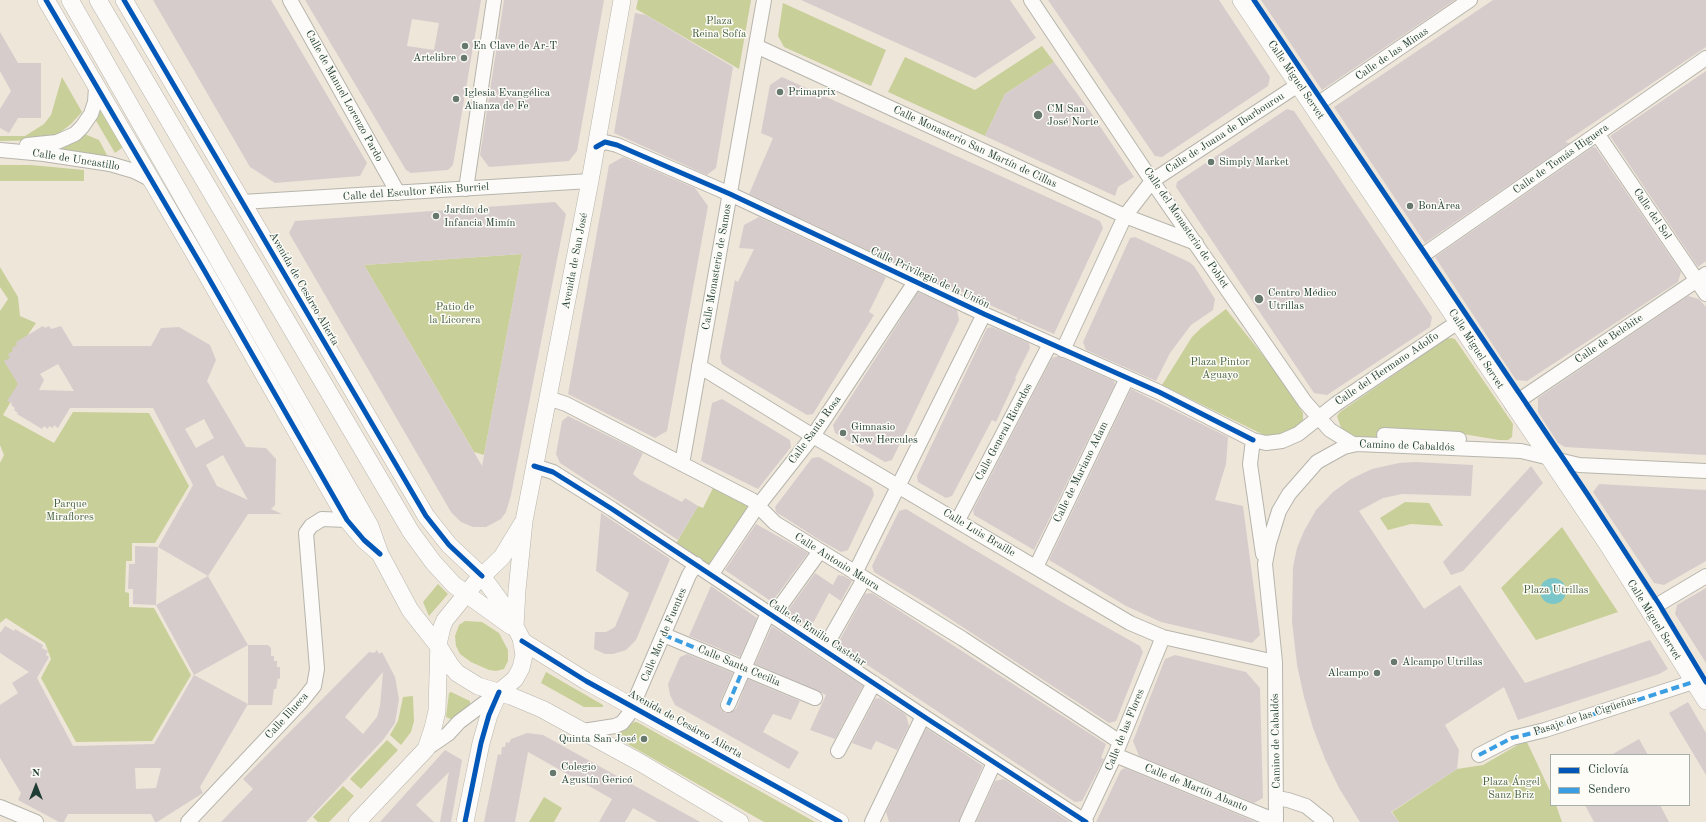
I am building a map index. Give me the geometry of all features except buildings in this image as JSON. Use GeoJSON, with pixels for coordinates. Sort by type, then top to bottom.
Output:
{"type":"FeatureCollection","features":[{"type":"Feature","properties":{"kind":"main road"},"geometry":{"type":"LineString","coordinates":[[46,0],[347,520],[364,540],[380,554]]}},
{"type":"Feature","properties":{"kind":"main road"},"geometry":{"type":"LineString","coordinates":[[70,0],[370,526],[380,554],[410,610],[439,646],[457,673],[478,686],[535,705],[584,731],[740,822]]}},
{"type":"Feature","properties":{"kind":"main road","name":"Avenida de Cesáreo Alierta"},"geometry":{"type":"LineString","coordinates":[[98,0],[404,520],[433,562],[454,585],[519,635],[586,681],[840,822]]}},
{"type":"Feature","properties":{"kind":"main road","name":"Avenida de Cesáreo Alierta"},"geometry":{"type":"LineString","coordinates":[[124,0],[426,516],[450,545],[482,576],[506,609],[519,635]]}},
{"type":"Feature","properties":{"kind":"main road","name":"Avenida de San José"},"geometry":{"type":"LineString","coordinates":[[499,692],[508,686],[519,673],[524,655],[519,635],[517,590],[524,520],[590,181],[622,0]]}},
{"type":"Feature","properties":{"kind":"main road","name":"Calle Miguel Servet"},"geometry":{"type":"LineString","coordinates":[[1241,0],[1547,457],[1608,545],[1706,702]]}},
{"type":"Feature","properties":{"kind":"main road","name":"Avenida de San José"},"geometry":{"type":"LineString","coordinates":[[357,822],[426,749],[437,711],[440,634],[445,620],[482,576],[502,557],[524,520]]}},
{"type":"Feature","properties":{"kind":"main road"},"geometry":{"type":"LineString","coordinates":[[465,822],[481,743],[489,715],[499,692]]}},
{"type":"Feature","properties":{"kind":"street","name":"Calle de Manuel Lorenzo Pardo"},"geometry":{"type":"LineString","coordinates":[[290,0],[398,193]]}},
{"type":"Feature","properties":{"kind":"street"},"geometry":{"type":"LineString","coordinates":[[466,189],[494,0]]}},
{"type":"Feature","properties":{"kind":"street","name":"Calle Monasterio de Samos"},"geometry":{"type":"LineString","coordinates":[[682,464],[764,0]]}},
{"type":"Feature","properties":{"kind":"street","name":"Calle del Monasterio de Poblet"},"geometry":{"type":"LineString","coordinates":[[1031,0],[1152,181],[1305,402],[1318,418],[1341,438],[1353,444]]}},
{"type":"Feature","properties":{"kind":"street","name":"Calle de las Minas"},"geometry":{"type":"LineString","coordinates":[[1313,107],[1470,0]]}},
{"type":"Feature","properties":{"kind":"street","name":"Calle Monasterio San Martín de Cillas"},"geometry":{"type":"LineString","coordinates":[[756,46],[1125,216],[1196,243]]}},
{"type":"Feature","properties":{"kind":"street","name":"Calle de Tomás Higuera"},"geometry":{"type":"LineString","coordinates":[[1416,260],[1706,58]]}},
{"type":"Feature","properties":{"kind":"street","name":"Calle de Juana de Ibarbourou"},"geometry":{"type":"LineString","coordinates":[[1063,350],[1125,216],[1152,181],[1298,85]]}},
{"type":"Feature","properties":{"kind":"street","name":"Calle de Uncastillo"},"geometry":{"type":"LineString","coordinates":[[0,146],[57,142],[75,134],[91,114],[95,102],[96,87]]}},
{"type":"Feature","properties":{"kind":"street","name":"Calle del Sol"},"geometry":{"type":"LineString","coordinates":[[1598,134],[1701,277],[1706,294]]}},
{"type":"Feature","properties":{"kind":"street","name":"Calle Privilegio de la Unión"},"geometry":{"type":"LineString","coordinates":[[596,146],[605,142],[616,145],[730,194],[984,314],[1127,378],[1236,430],[1253,440],[1266,443],[1282,441],[1298,434],[1318,418]]}},
{"type":"Feature","properties":{"kind":"street","name":"Calle de Uncastillo"},"geometry":{"type":"LineString","coordinates":[[0,150],[44,154],[110,164],[134,171],[150,179]]}},
{"type":"Feature","properties":{"kind":"street","name":"Calle del Escultor Félix Burriel"},"geometry":{"type":"LineString","coordinates":[[242,202],[590,181]]}},
{"type":"Feature","properties":{"kind":"street","name":"Calle de Belchite"},"geometry":{"type":"LineString","coordinates":[[1512,405],[1701,277]]}},
{"type":"Feature","properties":{"kind":"street","name":"Calle Santa Rosa"},"geometry":{"type":"LineString","coordinates":[[711,575],[759,506],[813,436],[915,282]]}},
{"type":"Feature","properties":{"kind":"street"},"geometry":{"type":"LineString","coordinates":[[824,649],[860,576],[899,486],[984,314]]}},
{"type":"Feature","properties":{"kind":"street","name":"Calle del Hermano Adolfo"},"geometry":{"type":"LineString","coordinates":[[1318,418],[1336,404],[1458,322]]}},
{"type":"Feature","properties":{"kind":"street","name":"Calle General Ricardos"},"geometry":{"type":"LineString","coordinates":[[958,520],[1050,344]]}},
{"type":"Feature","properties":{"kind":"street","name":"Calle Luis Braille"},"geometry":{"type":"LineString","coordinates":[[699,366],[813,436],[958,520],[1130,623],[1163,637],[1275,662]]}},
{"type":"Feature","properties":{"kind":"street","name":"Calle de Mariano Adam"},"geometry":{"type":"LineString","coordinates":[[1036,567],[1127,378]]}},
{"type":"Feature","properties":{"kind":"street","name":"Calle Antonio Maura"},"geometry":{"type":"LineString","coordinates":[[548,398],[566,404],[752,500],[759,506],[765,515],[775,523],[963,639],[1120,742]]}},
{"type":"Feature","properties":{"kind":"street"},"geometry":{"type":"LineString","coordinates":[[1384,434],[1453,438],[1485,449]]}},
{"type":"Feature","properties":{"kind":"street","name":"Camino de Cabaldós"},"geometry":{"type":"LineString","coordinates":[[1253,440],[1250,464],[1265,564],[1275,662],[1276,821]]}},
{"type":"Feature","properties":{"kind":"street","name":"Camino de Cabaldós"},"geometry":{"type":"LineString","coordinates":[[1265,564],[1273,528],[1289,494],[1317,462],[1331,452],[1353,444],[1521,451],[1579,465],[1706,471]]}},
{"type":"Feature","properties":{"kind":"street","name":"Calle de Emilio Castelar"},"geometry":{"type":"LineString","coordinates":[[534,466],[553,472],[696,564],[768,614],[824,649],[994,763],[1085,821]]}},
{"type":"Feature","properties":{"kind":"street","name":"Calle Illueca"},"geometry":{"type":"LineString","coordinates":[[188,821],[302,701],[316,681],[318,669],[306,538],[308,528],[322,519],[333,495]]}},
{"type":"Feature","properties":{"kind":"street"},"geometry":{"type":"LineString","coordinates":[[322,519],[347,520]]}},
{"type":"Feature","properties":{"kind":"street"},"geometry":{"type":"LineString","coordinates":[[728,705],[768,614],[779,608],[820,551]]}},
{"type":"Feature","properties":{"kind":"street","name":"Calle Mor de Fuentes"},"geometry":{"type":"LineString","coordinates":[[633,707],[696,564]]}},
{"type":"Feature","properties":{"kind":"street"},"geometry":{"type":"LineString","coordinates":[[1649,610],[1706,576]]}},
{"type":"Feature","properties":{"kind":"street","name":"Calle Santa Cecilia"},"geometry":{"type":"LineString","coordinates":[[664,634],[815,698]]}},
{"type":"Feature","properties":{"kind":"street","name":"Calle de las Flores"},"geometry":{"type":"LineString","coordinates":[[1085,821],[1115,756],[1163,637]]}},
{"type":"Feature","properties":{"kind":"street","name":"Pasaje de las Cigüeñas"},"geometry":{"type":"LineString","coordinates":[[1479,755],[1512,738],[1545,730],[1693,682]]}},
{"type":"Feature","properties":{"kind":"street"},"geometry":{"type":"LineString","coordinates":[[838,751],[874,683]]}},
{"type":"Feature","properties":{"kind":"street","name":"Avenida de San José"},"geometry":{"type":"LineString","coordinates":[[426,749],[448,734],[459,722],[499,692]]}},
{"type":"Feature","properties":{"kind":"street","name":"Avenida de Cesáreo Alierta"},"geometry":{"type":"LineString","coordinates":[[584,731],[619,725],[625,720],[633,707]]}},
{"type":"Feature","properties":{"kind":"street"},"geometry":{"type":"LineString","coordinates":[[872,822],[923,716]]}},
{"type":"Feature","properties":{"kind":"street","name":"Calle de Martín Abanto"},"geometry":{"type":"LineString","coordinates":[[1115,756],[1276,821]]}},
{"type":"Feature","properties":{"kind":"street"},"geometry":{"type":"LineString","coordinates":[[967,822],[994,763]]}},
{"type":"Feature","properties":{"kind":"street"},"geometry":{"type":"LineString","coordinates":[[1277,798],[1306,806],[1326,822]]}},
{"type":"Feature","properties":{"kind":"street"},"geometry":{"type":"LineString","coordinates":[[0,807],[36,822]]}},
{"type":"Feature","properties":{"kind":"green space","name":"Plaza Reina Sofía"},"geometry":{"type":"Polygon","coordinates":[[[638,0],[751,0],[739,69],[636,9],[638,0]]]}},
{"type":"Feature","properties":{"kind":"green space"},"geometry":{"type":"Polygon","coordinates":[[[783,3],[886,50],[871,86],[784,47],[778,36],[783,3]]]}},
{"type":"Feature","properties":{"kind":"green space"},"geometry":{"type":"Polygon","coordinates":[[[1042,46],[1054,62],[1005,94],[985,136],[888,92],[905,57],[975,90],[1042,46]]]}},
{"type":"Feature","properties":{"kind":"green space"},"geometry":{"type":"Polygon","coordinates":[[[62,77],[82,112],[71,124],[50,140],[0,141],[0,136],[25,136],[44,124],[51,115],[62,77]]]}},
{"type":"Feature","properties":{"kind":"green space"},"geometry":{"type":"Polygon","coordinates":[[[100,109],[123,147],[115,153],[95,119],[100,109]]]}},
{"type":"Feature","properties":{"kind":"green space"},"geometry":{"type":"Polygon","coordinates":[[[82,133],[99,140],[108,157],[44,149],[82,133]]]}},
{"type":"Feature","properties":{"kind":"green space"},"geometry":{"type":"Polygon","coordinates":[[[0,165],[31,165],[84,170],[84,181],[0,181],[0,165]]]}},
{"type":"Feature","properties":{"kind":"green space","name":"Patio de la Licorera"},"geometry":{"type":"Polygon","coordinates":[[[522,254],[484,455],[474,452],[364,265],[522,254]]]}},
{"type":"Feature","properties":{"kind":"green space","name":"Parque Miraflores"},"geometry":{"type":"Polygon","coordinates":[[[0,267],[18,297],[20,316],[36,323],[7,365],[20,386],[3,415],[54,443],[73,412],[149,413],[189,486],[155,543],[132,543],[132,561],[126,561],[125,592],[129,593],[129,607],[154,608],[191,675],[152,741],[76,742],[41,678],[51,659],[45,643],[6,618],[0,623],[0,463],[4,455],[0,445],[0,311],[8,299],[0,287],[0,267]]]}},
{"type":"Feature","properties":{"kind":"green space","name":"Plaza Pintor Aguayo"},"geometry":{"type":"Polygon","coordinates":[[[1226,309],[1277,373],[1303,413],[1303,422],[1292,433],[1266,436],[1162,385],[1192,337],[1201,328],[1226,309]]]}},
{"type":"Feature","properties":{"kind":"green space"},"geometry":{"type":"Polygon","coordinates":[[[1446,339],[1455,339],[1513,424],[1512,437],[1508,440],[1499,440],[1457,433],[1365,439],[1348,434],[1341,428],[1337,416],[1340,412],[1446,339]]]}},
{"type":"Feature","properties":{"kind":"green space"},"geometry":{"type":"Polygon","coordinates":[[[715,484],[753,507],[710,568],[674,547],[698,506],[703,508],[715,484]]]}},
{"type":"Feature","properties":{"kind":"green space"},"geometry":{"type":"Polygon","coordinates":[[[1405,502],[1429,503],[1443,526],[1411,524],[1388,530],[1380,518],[1405,502]]]}},
{"type":"Feature","properties":{"kind":"green space","name":"Plaza Utrillas"},"geometry":{"type":"Polygon","coordinates":[[[1562,527],[1618,612],[1536,640],[1501,588],[1562,527]]]}},
{"type":"Feature","properties":{"kind":"green space"},"geometry":{"type":"Polygon","coordinates":[[[438,584],[448,594],[429,616],[423,602],[438,584]]]}},
{"type":"Feature","properties":{"kind":"green space"},"geometry":{"type":"Polygon","coordinates":[[[465,621],[482,622],[499,633],[508,650],[508,661],[504,669],[496,671],[489,670],[471,662],[460,654],[456,646],[455,636],[459,625],[465,621]]]}},
{"type":"Feature","properties":{"kind":"green space"},"geometry":{"type":"Polygon","coordinates":[[[546,672],[603,705],[603,707],[584,707],[541,683],[546,672]]]}},
{"type":"Feature","properties":{"kind":"green space"},"geometry":{"type":"Polygon","coordinates":[[[451,692],[470,701],[470,704],[453,720],[446,717],[449,693],[451,692]]]}},
{"type":"Feature","properties":{"kind":"green space"},"geometry":{"type":"Polygon","coordinates":[[[413,696],[414,721],[411,732],[401,745],[390,735],[398,721],[403,697],[413,696]]]}},
{"type":"Feature","properties":{"kind":"green space"},"geometry":{"type":"Polygon","coordinates":[[[634,722],[637,722],[815,822],[764,822],[617,738],[617,734],[634,722]]]}},
{"type":"Feature","properties":{"kind":"green space"},"geometry":{"type":"Polygon","coordinates":[[[387,740],[398,750],[361,789],[350,779],[387,740]]]}},
{"type":"Feature","properties":{"kind":"green space","name":"Plaza Ángel Sanz Briz"},"geometry":{"type":"Polygon","coordinates":[[[1526,740],[1550,791],[1550,806],[1556,806],[1562,822],[1399,822],[1392,812],[1457,769],[1483,765],[1526,740]]]}},
{"type":"Feature","properties":{"kind":"green space"},"geometry":{"type":"Polygon","coordinates":[[[343,786],[354,796],[329,822],[318,822],[313,817],[343,786]]]}},
{"type":"Feature","properties":{"kind":"green space"},"geometry":{"type":"Polygon","coordinates":[[[544,797],[562,808],[554,822],[529,822],[544,797]]]}},
{"type":"Feature","properties":{"kind":"water"},"geometry":{"type":"Polygon","coordinates":[[[1553,578],[1562,582],[1566,591],[1562,600],[1553,604],[1544,600],[1540,591],[1544,582],[1553,578]]]}},
{"type":"Feature","properties":{"kind":"marked path"},"geometry":{"type":"LineString","coordinates":[[664,635],[698,649]]}},
{"type":"Feature","properties":{"kind":"marked path"},"geometry":{"type":"LineString","coordinates":[[728,705],[744,667]]}},
{"type":"Feature","properties":{"kind":"marked path"},"geometry":{"type":"LineString","coordinates":[[1479,755],[1512,738],[1545,730],[1693,682]]}},
{"type":"Feature","properties":{"kind":"cycle path"},"geometry":{"type":"LineString","coordinates":[[46,0],[204,270],[347,520],[364,540],[380,554]]}},
{"type":"Feature","properties":{"kind":"cycle path"},"geometry":{"type":"LineString","coordinates":[[124,0],[426,516],[449,545],[482,576]]}},
{"type":"Feature","properties":{"kind":"cycle path"},"geometry":{"type":"LineString","coordinates":[[1254,0],[1588,495],[1659,604],[1706,682]]}},
{"type":"Feature","properties":{"kind":"cycle path"},"geometry":{"type":"LineString","coordinates":[[596,147],[605,142],[617,145],[730,194],[984,314],[1159,392],[1253,440]]}},
{"type":"Feature","properties":{"kind":"cycle path"},"geometry":{"type":"LineString","coordinates":[[534,466],[553,472],[612,509],[923,716],[1086,822]]}},
{"type":"Feature","properties":{"kind":"cycle path"},"geometry":{"type":"LineString","coordinates":[[522,641],[586,681],[840,822]]}},
{"type":"Feature","properties":{"kind":"cycle path"},"geometry":{"type":"LineString","coordinates":[[465,822],[481,743],[489,715],[499,692]]}},
{"type":"Feature","properties":{"kind":"place","name":"En Clave de Ar-T"},"geometry":{"type":"Point","coordinates":[465,46]}},
{"type":"Feature","properties":{"kind":"place","name":"Artelibre"},"geometry":{"type":"Point","coordinates":[464,58]}},
{"type":"Feature","properties":{"kind":"place","name":"Primaprix"},"geometry":{"type":"Point","coordinates":[780,92]}},
{"type":"Feature","properties":{"kind":"place","name":"Iglesia Evangélica Alianza de Fe"},"geometry":{"type":"Point","coordinates":[456,99]}},
{"type":"Feature","properties":{"kind":"place","name":"CM San José Norte"},"geometry":{"type":"Point","coordinates":[1038,115]}},
{"type":"Feature","properties":{"kind":"place","name":"Simply Market"},"geometry":{"type":"Point","coordinates":[1211,162]}},
{"type":"Feature","properties":{"kind":"place","name":"BonÀrea"},"geometry":{"type":"Point","coordinates":[1410,206]}},
{"type":"Feature","properties":{"kind":"place","name":"Jardín de Infancia Mimín"},"geometry":{"type":"Point","coordinates":[436,216]}},
{"type":"Feature","properties":{"kind":"place","name":"Centro Médico Utrillas"},"geometry":{"type":"Point","coordinates":[1259,299]}},
{"type":"Feature","properties":{"kind":"place","name":"Gimnasio New Hercules"},"geometry":{"type":"Point","coordinates":[843,433]}},
{"type":"Feature","properties":{"kind":"place","name":"Alcampo Utrillas"},"geometry":{"type":"Point","coordinates":[1394,662]}},
{"type":"Feature","properties":{"kind":"place","name":"Alcampo"},"geometry":{"type":"Point","coordinates":[1377,673]}},
{"type":"Feature","properties":{"kind":"place","name":"Quinta San José"},"geometry":{"type":"Point","coordinates":[644,739]}},
{"type":"Feature","properties":{"kind":"place","name":"Colegio Agustín Gericó"},"geometry":{"type":"Point","coordinates":[553,773]}}]}
